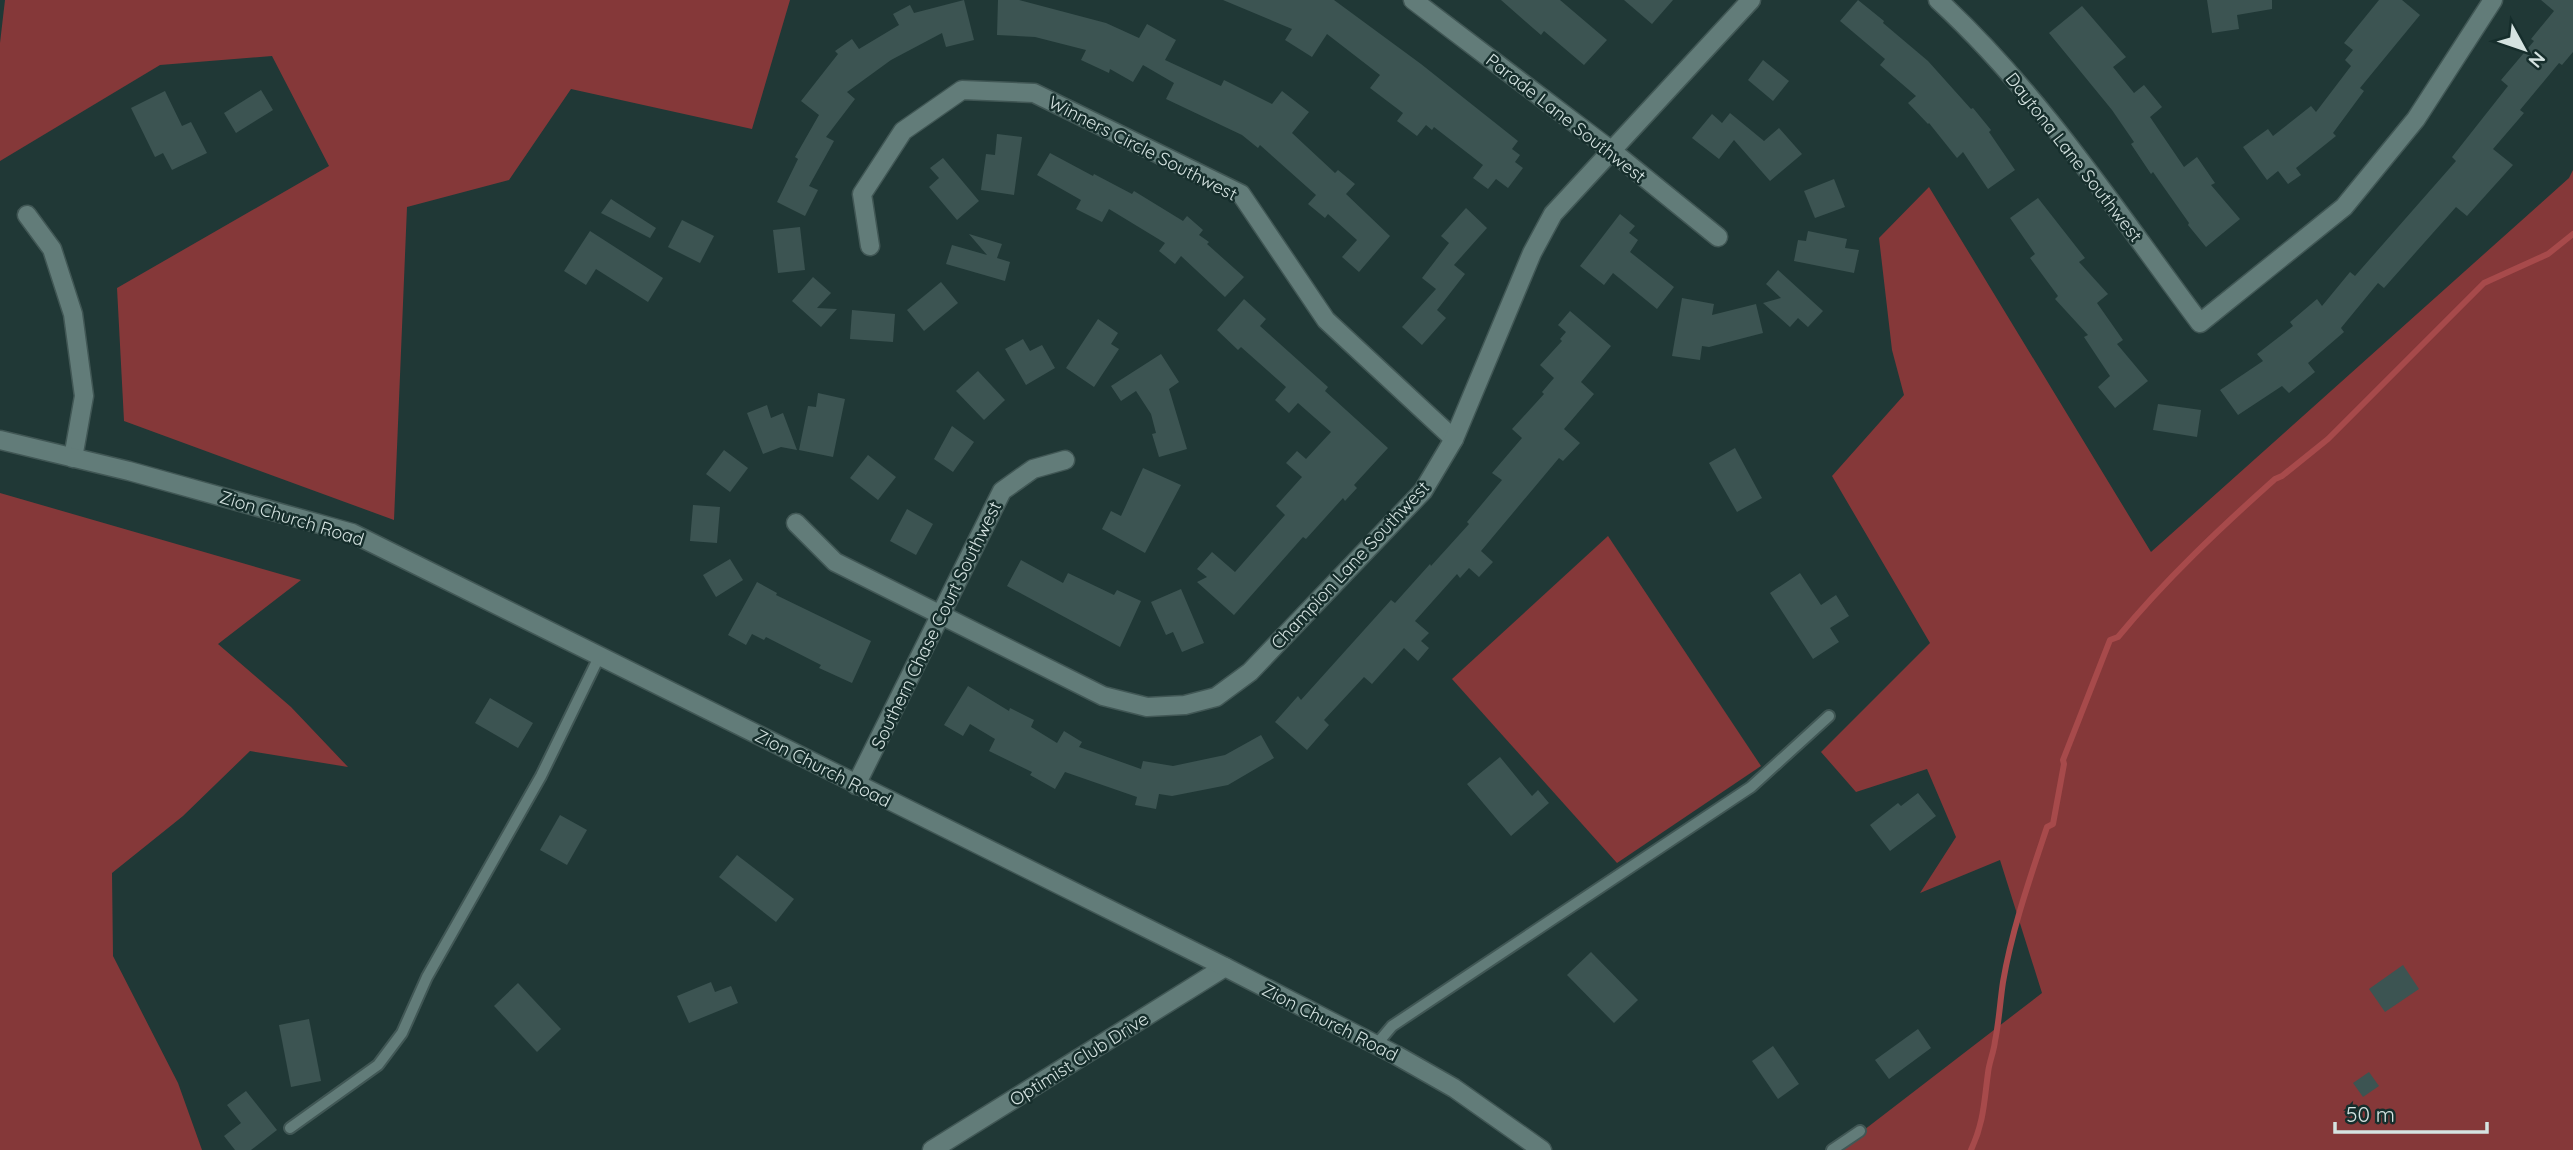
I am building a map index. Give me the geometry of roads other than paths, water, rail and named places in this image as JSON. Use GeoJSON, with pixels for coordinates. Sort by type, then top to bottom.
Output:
{"type":"FeatureCollection","features":[{"type":"Feature","properties":{"kind":"street","name":"Parade Lane Southwest"},"geometry":{"type":"LineString","coordinates":[[1413,0],[1612,151],[1718,237]]}},
{"type":"Feature","properties":{"kind":"street","name":"Champion Lane Southwest"},"geometry":{"type":"LineString","coordinates":[[796,523],[835,562],[1103,696],[1147,708],[1185,705],[1216,696],[1250,672],[1423,491],[1454,439],[1532,253],[1553,214],[1751,0]]}},
{"type":"Feature","properties":{"kind":"street","name":"Daytona Lane Southwest"},"geometry":{"type":"LineString","coordinates":[[1938,0],[1969,29],[2031,97],[2200,323],[2344,207],[2416,120],[2493,0]]}},
{"type":"Feature","properties":{"kind":"street","name":"Winners Circle Southwest"},"geometry":{"type":"LineString","coordinates":[[870,246],[862,194],[903,131],[962,90],[1034,93],[1241,194],[1326,320],[1454,439]]}},
{"type":"Feature","properties":{"kind":"street"},"geometry":{"type":"LineString","coordinates":[[27,215],[52,249],[73,314],[84,396],[73,458]]}},
{"type":"Feature","properties":{"kind":"street","name":"Zion Church Road"},"geometry":{"type":"LineString","coordinates":[[0,440],[352,533],[1225,967],[1376,1045],[1492,1112],[1542,1150]]}},
{"type":"Feature","properties":{"kind":"street","name":"Southern Chase Court Southwest"},"geometry":{"type":"LineString","coordinates":[[856,785],[1002,491],[1033,469],[1065,460]]}},
{"type":"Feature","properties":{"kind":"street","name":"Optimist Club Drive"},"geometry":{"type":"LineString","coordinates":[[932,1150],[1225,967]]}},
{"type":"Feature","properties":{"kind":"lane"},"geometry":{"type":"LineString","coordinates":[[289,1128],[378,1065],[402,1033],[426,977],[541,776],[600,655]]}},
{"type":"Feature","properties":{"kind":"lane"},"geometry":{"type":"LineString","coordinates":[[1376,1045],[1392,1026],[1751,787],[1829,716]]}},
{"type":"Feature","properties":{"kind":"lane"},"geometry":{"type":"LineString","coordinates":[[1832,1150],[1860,1130]]}},
{"type":"Feature","properties":{"kind":"waterway"},"geometry":{"type":"LineString","coordinates":[[1971,1150],[1983,1112],[2003,982],[2016,923],[2047,827],[2053,824],[2063,760],[2110,640],[2118,637],[2174,575],[2233,517],[2275,479],[2328,439],[2484,283],[2548,254],[2573,234]]}}]}
